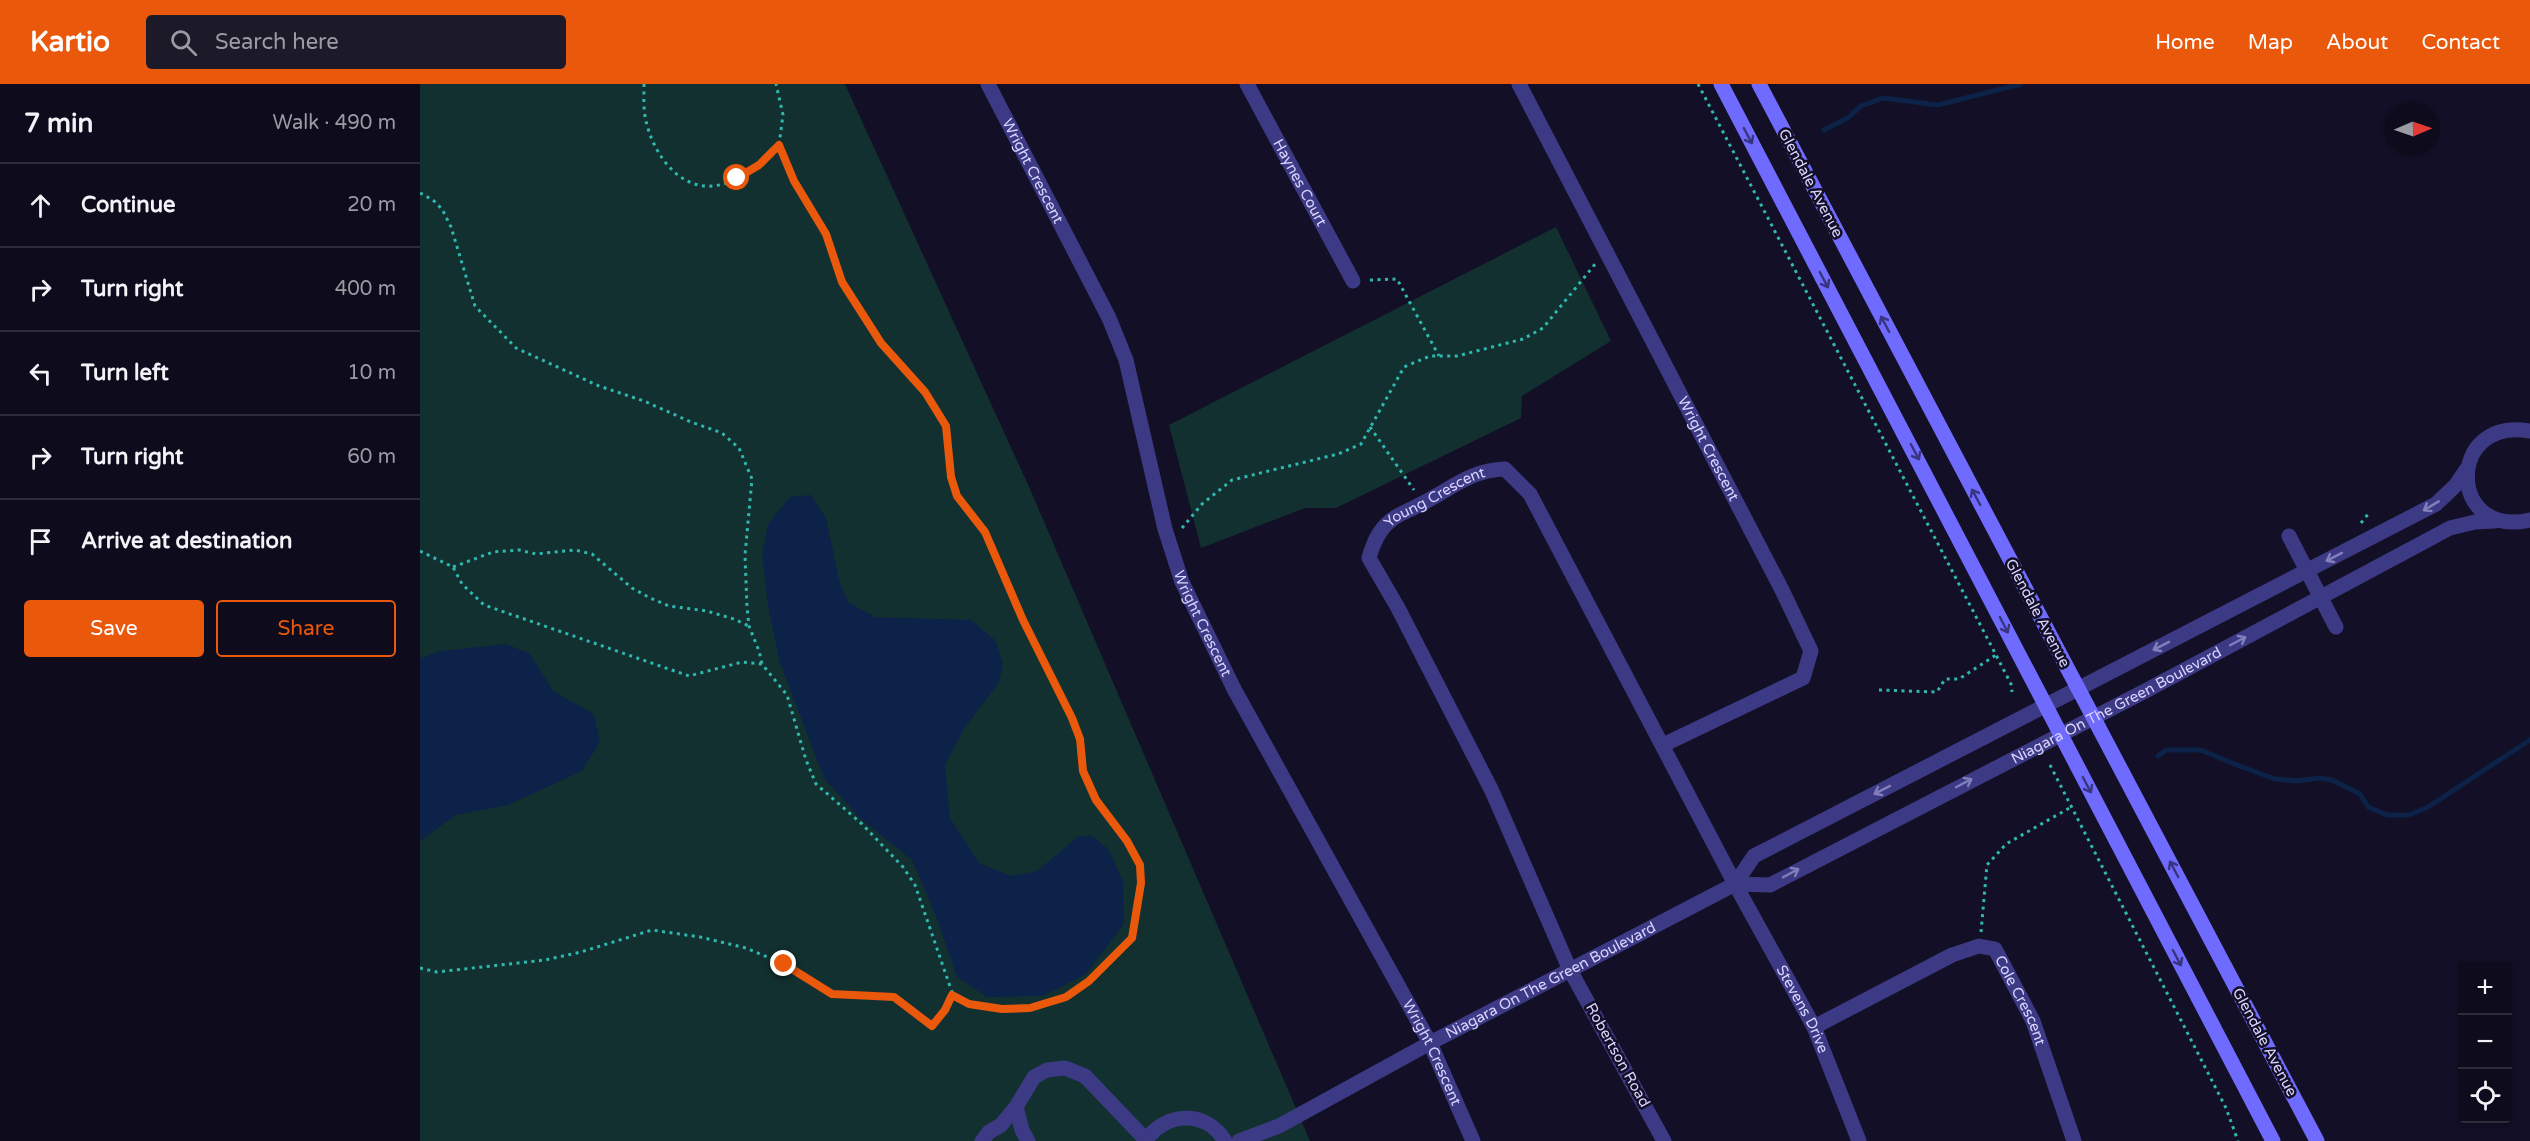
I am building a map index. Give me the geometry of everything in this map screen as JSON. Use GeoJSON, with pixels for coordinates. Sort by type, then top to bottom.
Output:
{"type":"FeatureCollection","features":[{"type":"Feature","properties":{"kind":"main road"},"geometry":{"type":"LineString","coordinates":[[1721,84],[2272,1141]]}},
{"type":"Feature","properties":{"kind":"main road","name":"Glendale Avenue"},"geometry":{"type":"LineString","coordinates":[[1758,84],[2317,1141]]}},
{"type":"Feature","properties":{"kind":"street","name":"Wright Crescent"},"geometry":{"type":"LineString","coordinates":[[988,84],[1118,339],[1126,360],[1169,542],[1182,582],[1234,689],[1430,1043],[1473,1141]]}},
{"type":"Feature","properties":{"kind":"street","name":"Haynes Court"},"geometry":{"type":"LineString","coordinates":[[1247,84],[1353,281]]}},
{"type":"Feature","properties":{"kind":"street","name":"Wright Crescent"},"geometry":{"type":"LineString","coordinates":[[1519,84],[1811,651],[1803,678],[1663,745]]}},
{"type":"Feature","properties":{"kind":"street","name":"Niagara On The Green Boulevard"},"geometry":{"type":"LineString","coordinates":[[1736,884],[1754,856],[2436,504],[2456,485],[2466,470],[2473,452],[2484,439],[2498,431],[2515,428],[2530,431]]}},
{"type":"Feature","properties":{"kind":"street","name":"Young Crescent"},"geometry":{"type":"LineString","coordinates":[[1570,970],[1492,790],[1398,608],[1369,558],[1374,540],[1389,521],[1466,477],[1490,469],[1505,469],[1530,494],[1736,884]]}},
{"type":"Feature","properties":{"kind":"street"},"geometry":{"type":"LineString","coordinates":[[2466,470],[2467,485],[2473,499],[2482,512],[2495,520]]}},
{"type":"Feature","properties":{"kind":"street","name":"Niagara On The Green Boulevard"},"geometry":{"type":"LineString","coordinates":[[1239,1141],[1280,1126],[1430,1043],[1736,884],[1770,885],[2450,528],[2495,520],[2513,523],[2530,520]]}},
{"type":"Feature","properties":{"kind":"street"},"geometry":{"type":"LineString","coordinates":[[2289,536],[2336,627]]}},
{"type":"Feature","properties":{"kind":"street","name":"Stevens Drive"},"geometry":{"type":"LineString","coordinates":[[1736,884],[1814,1027],[1859,1141]]}},
{"type":"Feature","properties":{"kind":"street","name":"Cole Crescent"},"geometry":{"type":"LineString","coordinates":[[1814,1027],[1952,955],[1979,946],[1995,948],[2033,1021],[2074,1141]]}},
{"type":"Feature","properties":{"kind":"street","name":"Robertson Road"},"geometry":{"type":"LineString","coordinates":[[1570,970],[1664,1141]]}},
{"type":"Feature","properties":{"kind":"street"},"geometry":{"type":"LineString","coordinates":[[982,1141],[989,1132],[1001,1125],[1016,1107],[1034,1077],[1047,1070],[1065,1068],[1085,1077],[1146,1140],[1166,1121],[1180,1117],[1195,1118],[1209,1123],[1220,1132],[1226,1141]]}},
{"type":"Feature","properties":{"kind":"street"},"geometry":{"type":"LineString","coordinates":[[1016,1107],[1022,1130],[1028,1141]]}},
{"type":"Feature","properties":{"kind":"path"},"geometry":{"type":"LineString","coordinates":[[644,84],[646,122],[659,152],[678,177],[696,184],[713,186],[737,178],[759,165],[779,145]]}},
{"type":"Feature","properties":{"kind":"path"},"geometry":{"type":"LineString","coordinates":[[420,193],[433,200],[442,209],[451,227],[475,306],[516,348],[599,386],[644,401],[722,433],[739,448],[752,479],[745,555],[750,626],[762,664],[787,695],[799,738],[816,784],[829,798],[862,824],[903,867],[915,885],[952,995],[969,1004],[1002,1009],[1030,1008],[1066,997],[1089,981],[1132,938],[1141,883],[1140,865],[1127,841],[1096,800],[1083,771],[1080,739],[1072,718],[1023,620],[985,532],[957,496],[951,477],[946,426],[925,392],[881,343],[842,282],[826,234],[794,181],[779,145],[783,115],[776,84]]}},
{"type":"Feature","properties":{"kind":"path"},"geometry":{"type":"LineString","coordinates":[[1698,84],[2011,684],[2012,692]]}},
{"type":"Feature","properties":{"kind":"path"},"geometry":{"type":"LineString","coordinates":[[1169,542],[1202,504],[1232,480],[1338,454],[1361,444],[1404,367],[1430,356],[1457,356],[1523,339],[1543,328],[1606,250]]}},
{"type":"Feature","properties":{"kind":"path"},"geometry":{"type":"LineString","coordinates":[[1353,281],[1397,279],[1439,356]]}},
{"type":"Feature","properties":{"kind":"path"},"geometry":{"type":"LineString","coordinates":[[1370,427],[1423,503]]}},
{"type":"Feature","properties":{"kind":"path"},"geometry":{"type":"LineString","coordinates":[[453,567],[493,552],[519,550],[536,554],[576,550],[592,554],[625,582],[650,598],[669,606],[708,611],[750,626]]}},
{"type":"Feature","properties":{"kind":"path"},"geometry":{"type":"LineString","coordinates":[[420,551],[453,567],[462,584],[484,605],[689,676],[742,662],[762,664]]}},
{"type":"Feature","properties":{"kind":"path"},"geometry":{"type":"LineString","coordinates":[[1879,690],[1937,692],[1945,679],[1959,679],[1996,655]]}},
{"type":"Feature","properties":{"kind":"path"},"geometry":{"type":"LineString","coordinates":[[2050,765],[2226,1108],[2238,1141]]}},
{"type":"Feature","properties":{"kind":"path"},"geometry":{"type":"LineString","coordinates":[[1979,946],[1987,865],[2006,844],[2073,806]]}},
{"type":"Feature","properties":{"kind":"path"},"geometry":{"type":"LineString","coordinates":[[420,968],[437,972],[545,960],[581,952],[652,930],[700,937],[746,948],[784,964],[832,994],[894,997],[932,1026],[945,1010],[952,995]]}},
{"type":"Feature","properties":{"kind":"green space"},"geometry":{"type":"Polygon","coordinates":[[[420,84],[845,84],[1030,489],[1310,1141],[420,1141],[420,84]]]}},
{"type":"Feature","properties":{"kind":"green space"},"geometry":{"type":"Polygon","coordinates":[[[1556,227],[1611,341],[1522,396],[1521,418],[1336,508],[1305,508],[1201,548],[1169,425],[1556,227]]]}},
{"type":"Feature","properties":{"kind":"water"},"geometry":{"type":"Polygon","coordinates":[[[811,495],[826,518],[839,580],[848,602],[875,617],[971,620],[996,641],[1003,665],[998,684],[965,727],[945,765],[950,818],[979,863],[1011,876],[1037,871],[1079,836],[1092,836],[1108,849],[1123,881],[1124,924],[1086,974],[1043,996],[987,997],[957,977],[936,916],[912,860],[861,819],[824,778],[780,663],[768,606],[762,556],[768,524],[790,497],[811,495]]]}},
{"type":"Feature","properties":{"kind":"water"},"geometry":{"type":"Polygon","coordinates":[[[506,644],[530,654],[553,691],[594,714],[600,742],[582,771],[508,805],[456,815],[420,841],[420,658],[441,651],[506,644]]]}},
{"type":"Feature","properties":{"kind":"waterway"},"geometry":{"type":"LineString","coordinates":[[1824,130],[1849,117],[1861,106],[1883,98],[1938,105],[2021,84]]}},
{"type":"Feature","properties":{"kind":"waterway"},"geometry":{"type":"LineString","coordinates":[[2158,756],[2166,750],[2201,750],[2275,779],[2332,780],[2360,794],[2368,807],[2387,815],[2409,815],[2428,807],[2530,740]]}},
{"type":"Feature","properties":{"kind":"route"},"geometry":{"type":"LineString","coordinates":[[737,178],[759,165],[779,145],[794,181],[826,234],[842,282],[881,343],[909,372],[937,410],[946,426],[951,477],[957,496],[985,532],[1023,620],[1072,718],[1080,739],[1083,771],[1096,800],[1127,841],[1140,865],[1141,883],[1132,938],[1089,981],[1066,997],[1030,1008],[1002,1009],[969,1004],[952,995],[945,1010],[932,1026],[894,997],[854,997],[832,994],[784,964]]}}]}
